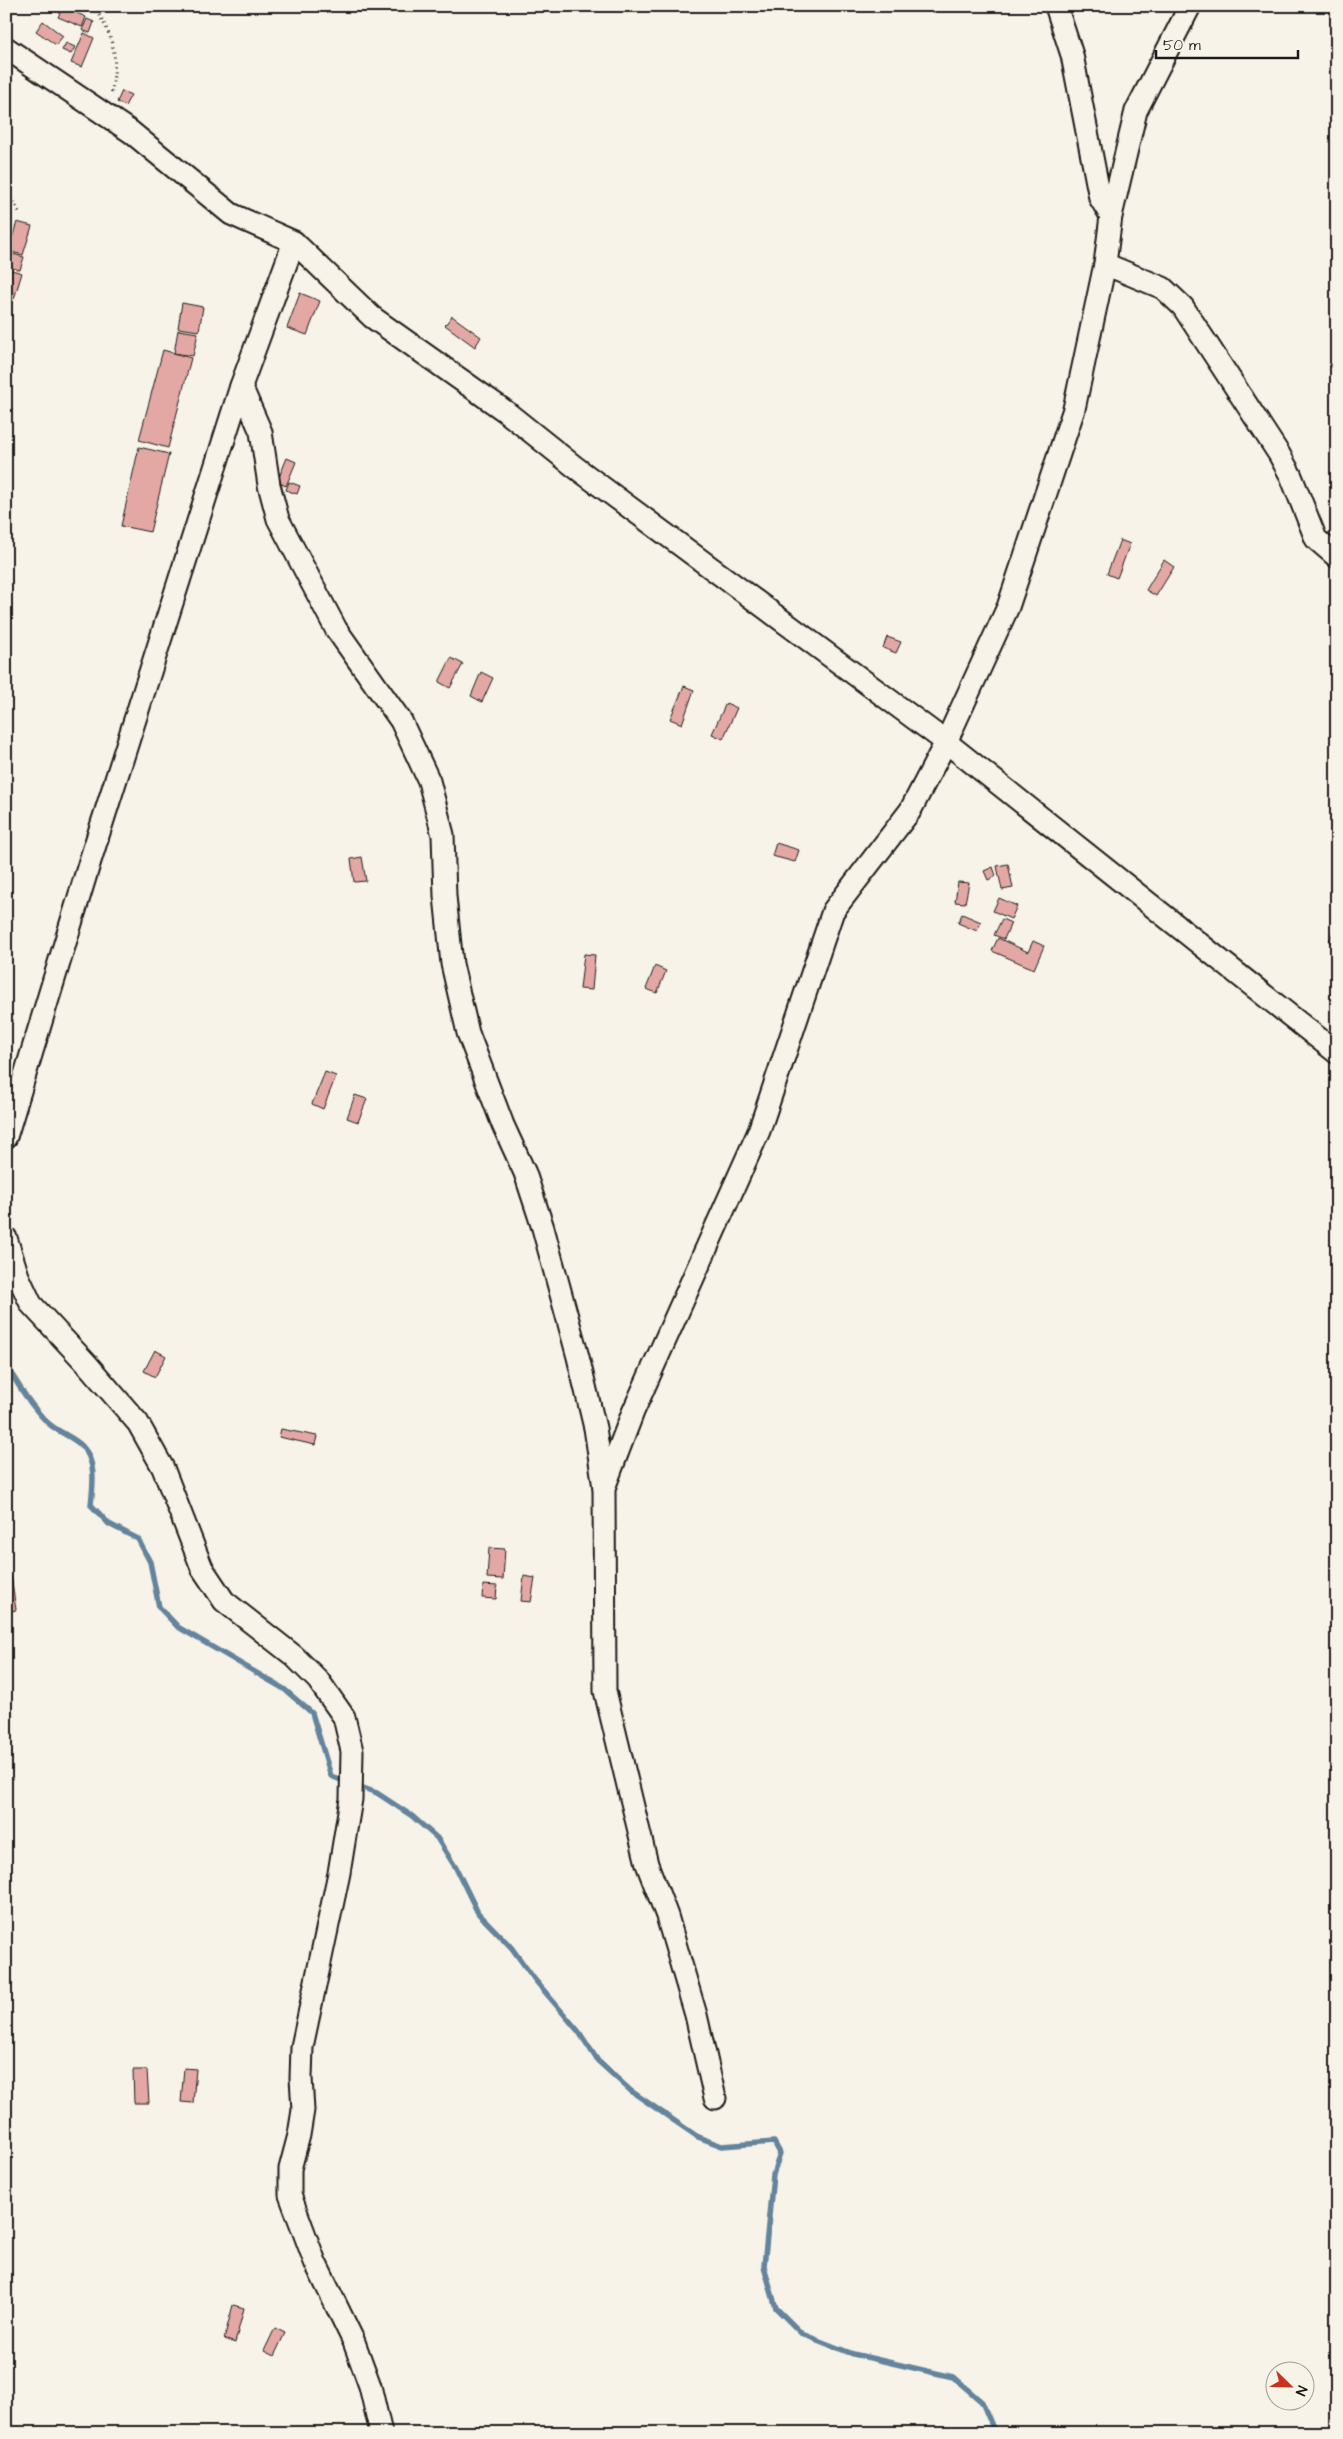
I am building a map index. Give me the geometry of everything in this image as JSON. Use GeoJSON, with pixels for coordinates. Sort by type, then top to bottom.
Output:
{"type":"FeatureCollection","features":[{"type":"Feature","properties":{"kind":"street"},"geometry":{"type":"LineString","coordinates":[[1056,6],[1072,55],[1100,198],[1111,216]]}},
{"type":"Feature","properties":{"kind":"street"},"geometry":{"type":"LineString","coordinates":[[604,1488],[633,1412],[759,1131],[833,911],[910,811],[946,742],[1008,607],[1074,409],[1105,264],[1111,216],[1136,112],[1190,6]]}},
{"type":"Feature","properties":{"kind":"street"},"geometry":{"type":"LineString","coordinates":[[6,48],[131,132],[231,214],[294,242],[372,317],[505,411],[575,467],[946,742],[1337,1053]]}},
{"type":"Feature","properties":{"kind":"street"},"geometry":{"type":"LineString","coordinates":[[6,1138],[93,852],[240,386],[294,242]]}},
{"type":"Feature","properties":{"kind":"street"},"geometry":{"type":"LineString","coordinates":[[1105,264],[1164,288],[1183,307],[1278,454],[1290,476],[1316,539],[1337,558]]}},
{"type":"Feature","properties":{"kind":"street"},"geometry":{"type":"LineString","coordinates":[[240,386],[261,432],[269,485],[278,519],[336,629],[401,721],[429,781],[443,835],[445,896],[452,964],[468,1033],[503,1125],[525,1173],[543,1228],[589,1401],[604,1488],[605,1691],[647,1864],[667,1916],[688,1988],[715,2098]]}},
{"type":"Feature","properties":{"kind":"street"},"geometry":{"type":"LineString","coordinates":[[6,1238],[18,1276],[31,1304],[138,1423],[162,1468],[202,1568],[224,1601],[294,1656],[318,1680],[344,1717],[352,1751],[351,1798],[339,1873],[302,2047],[303,2110],[290,2169],[290,2195],[315,2262],[354,2342],[370,2386],[381,2433]]}},
{"type":"Feature","properties":{"kind":"path"},"geometry":{"type":"LineString","coordinates":[[94,6],[105,24],[115,49],[115,70],[106,116]]}},
{"type":"Feature","properties":{"kind":"path"},"geometry":{"type":"LineString","coordinates":[[6,188],[20,213]]}},
{"type":"Feature","properties":{"kind":"building"},"geometry":{"type":"Polygon","coordinates":[[[63,7],[86,17],[82,27],[58,17],[63,7]]]}},
{"type":"Feature","properties":{"kind":"building"},"geometry":{"type":"Polygon","coordinates":[[[87,19],[94,22],[90,33],[82,30],[87,19]]]}},
{"type":"Feature","properties":{"kind":"building"},"geometry":{"type":"Polygon","coordinates":[[[43,21],[63,36],[56,45],[36,31],[43,21]]]}},
{"type":"Feature","properties":{"kind":"building"},"geometry":{"type":"Polygon","coordinates":[[[84,33],[94,38],[82,67],[71,63],[84,33]]]}},
{"type":"Feature","properties":{"kind":"building"},"geometry":{"type":"Polygon","coordinates":[[[66,43],[75,47],[71,54],[62,50],[66,43]]]}},
{"type":"Feature","properties":{"kind":"building"},"geometry":{"type":"Polygon","coordinates":[[[122,91],[131,95],[125,106],[117,102],[122,91]]]}},
{"type":"Feature","properties":{"kind":"building"},"geometry":{"type":"Polygon","coordinates":[[[17,222],[32,226],[23,255],[8,251],[17,222]]]}},
{"type":"Feature","properties":{"kind":"building"},"geometry":{"type":"Polygon","coordinates":[[[13,254],[24,257],[20,270],[9,267],[13,254]]]}},
{"type":"Feature","properties":{"kind":"building"},"geometry":{"type":"Polygon","coordinates":[[[8,269],[22,273],[14,299],[6,297],[8,269]]]}},
{"type":"Feature","properties":{"kind":"building"},"geometry":{"type":"Polygon","coordinates":[[[300,293],[320,301],[307,335],[287,328],[300,293]]]}},
{"type":"Feature","properties":{"kind":"building"},"geometry":{"type":"Polygon","coordinates":[[[182,303],[203,307],[199,331],[178,328],[182,303]]]}},
{"type":"Feature","properties":{"kind":"building"},"geometry":{"type":"Polygon","coordinates":[[[452,316],[481,337],[475,347],[445,325],[452,316]]]}},
{"type":"Feature","properties":{"kind":"building"},"geometry":{"type":"Polygon","coordinates":[[[178,330],[198,333],[193,356],[174,353],[178,330]]]}},
{"type":"Feature","properties":{"kind":"building"},"geometry":{"type":"Polygon","coordinates":[[[163,350],[191,358],[168,448],[139,440],[163,350]]]}},
{"type":"Feature","properties":{"kind":"building"},"geometry":{"type":"Polygon","coordinates":[[[139,447],[169,454],[150,532],[121,526],[139,447]]]}},
{"type":"Feature","properties":{"kind":"building"},"geometry":{"type":"Polygon","coordinates":[[[287,458],[296,462],[286,486],[277,482],[287,458]]]}},
{"type":"Feature","properties":{"kind":"building"},"geometry":{"type":"Polygon","coordinates":[[[289,482],[300,486],[297,494],[286,490],[289,482]]]}},
{"type":"Feature","properties":{"kind":"building"},"geometry":{"type":"Polygon","coordinates":[[[1120,540],[1130,544],[1117,578],[1107,574],[1120,540]]]}},
{"type":"Feature","properties":{"kind":"building"},"geometry":{"type":"Polygon","coordinates":[[[1164,560],[1174,567],[1156,596],[1146,590],[1164,560]]]}},
{"type":"Feature","properties":{"kind":"building"},"geometry":{"type":"Polygon","coordinates":[[[887,637],[901,642],[896,653],[883,648],[887,637]]]}},
{"type":"Feature","properties":{"kind":"building"},"geometry":{"type":"Polygon","coordinates":[[[451,658],[463,664],[450,688],[439,682],[451,658]]]}},
{"type":"Feature","properties":{"kind":"building"},"geometry":{"type":"Polygon","coordinates":[[[481,672],[493,678],[482,702],[471,696],[481,672]]]}},
{"type":"Feature","properties":{"kind":"building"},"geometry":{"type":"Polygon","coordinates":[[[684,686],[694,690],[682,724],[670,719],[684,686]]]}},
{"type":"Feature","properties":{"kind":"building"},"geometry":{"type":"Polygon","coordinates":[[[726,703],[737,708],[723,739],[712,734],[726,703]]]}},
{"type":"Feature","properties":{"kind":"building"},"geometry":{"type":"Polygon","coordinates":[[[776,843],[799,850],[795,862],[772,856],[776,843]]]}},
{"type":"Feature","properties":{"kind":"building"},"geometry":{"type":"Polygon","coordinates":[[[362,857],[366,881],[354,882],[351,859],[362,857]]]}},
{"type":"Feature","properties":{"kind":"building"},"geometry":{"type":"Polygon","coordinates":[[[1008,864],[1013,888],[1002,890],[997,866],[1008,864]]]}},
{"type":"Feature","properties":{"kind":"building"},"geometry":{"type":"Polygon","coordinates":[[[993,867],[996,876],[988,880],[984,871],[993,867]]]}},
{"type":"Feature","properties":{"kind":"building"},"geometry":{"type":"Polygon","coordinates":[[[958,882],[969,883],[965,903],[955,902],[958,882]]]}},
{"type":"Feature","properties":{"kind":"building"},"geometry":{"type":"Polygon","coordinates":[[[999,898],[1017,906],[1011,919],[993,911],[999,898]]]}},
{"type":"Feature","properties":{"kind":"building"},"geometry":{"type":"Polygon","coordinates":[[[962,914],[981,922],[977,931],[958,923],[962,914]]]}},
{"type":"Feature","properties":{"kind":"building"},"geometry":{"type":"Polygon","coordinates":[[[1002,919],[1011,923],[1004,939],[994,935],[1002,919]]]}},
{"type":"Feature","properties":{"kind":"building"},"geometry":{"type":"Polygon","coordinates":[[[1337,922],[1337,945],[1329,942],[1337,922]]]}},
{"type":"Feature","properties":{"kind":"building"},"geometry":{"type":"Polygon","coordinates":[[[998,938],[1028,952],[1033,941],[1044,946],[1034,969],[992,951],[998,938]]]}},
{"type":"Feature","properties":{"kind":"building"},"geometry":{"type":"Polygon","coordinates":[[[584,954],[595,955],[592,990],[580,989],[584,954]]]}},
{"type":"Feature","properties":{"kind":"building"},"geometry":{"type":"Polygon","coordinates":[[[1337,962],[1337,974],[1332,972],[1337,962]]]}},
{"type":"Feature","properties":{"kind":"building"},"geometry":{"type":"Polygon","coordinates":[[[655,966],[666,971],[657,993],[646,989],[655,966]]]}},
{"type":"Feature","properties":{"kind":"building"},"geometry":{"type":"Polygon","coordinates":[[[325,1072],[336,1076],[323,1109],[312,1104],[325,1072]]]}},
{"type":"Feature","properties":{"kind":"building"},"geometry":{"type":"Polygon","coordinates":[[[355,1095],[367,1099],[358,1122],[347,1118],[355,1095]]]}},
{"type":"Feature","properties":{"kind":"building"},"geometry":{"type":"Polygon","coordinates":[[[155,1350],[166,1356],[155,1377],[144,1371],[155,1350]]]}},
{"type":"Feature","properties":{"kind":"building"},"geometry":{"type":"Polygon","coordinates":[[[281,1429],[317,1436],[315,1445],[279,1437],[281,1429]]]}},
{"type":"Feature","properties":{"kind":"building"},"geometry":{"type":"Polygon","coordinates":[[[489,1548],[505,1549],[503,1579],[487,1578],[489,1548]]]}},
{"type":"Feature","properties":{"kind":"building"},"geometry":{"type":"Polygon","coordinates":[[[6,1575],[11,1575],[16,1610],[6,1612],[6,1575]]]}},
{"type":"Feature","properties":{"kind":"building"},"geometry":{"type":"Polygon","coordinates":[[[524,1576],[535,1578],[531,1602],[521,1601],[524,1576]]]}},
{"type":"Feature","properties":{"kind":"building"},"geometry":{"type":"Polygon","coordinates":[[[483,1585],[497,1586],[496,1599],[482,1598],[483,1585]]]}},
{"type":"Feature","properties":{"kind":"building"},"geometry":{"type":"Polygon","coordinates":[[[184,2068],[196,2069],[193,2103],[181,2102],[184,2068]]]}},
{"type":"Feature","properties":{"kind":"building"},"geometry":{"type":"Polygon","coordinates":[[[133,2070],[147,2070],[149,2103],[134,2103],[133,2070]]]}},
{"type":"Feature","properties":{"kind":"building"},"geometry":{"type":"Polygon","coordinates":[[[233,2305],[244,2308],[235,2343],[224,2339],[233,2305]]]}},
{"type":"Feature","properties":{"kind":"building"},"geometry":{"type":"Polygon","coordinates":[[[275,2328],[285,2333],[274,2356],[264,2351],[275,2328]]]}},
{"type":"Feature","properties":{"kind":"waterway"},"geometry":{"type":"LineString","coordinates":[[6,1365],[41,1416],[82,1446],[87,1452],[93,1474],[91,1505],[109,1524],[138,1539],[150,1562],[159,1607],[178,1627],[284,1689],[312,1713],[331,1776],[346,1782]]}},
{"type":"Feature","properties":{"kind":"waterway"},"geometry":{"type":"LineString","coordinates":[[355,1785],[377,1793],[412,1816],[437,1838],[456,1868],[478,1913],[511,1947],[535,1980],[579,2032],[598,2061],[631,2091],[698,2137],[722,2146],[774,2142],[780,2153],[773,2175],[764,2266],[776,2308],[802,2334],[853,2354],[953,2377],[982,2402],[995,2433]]}}]}
